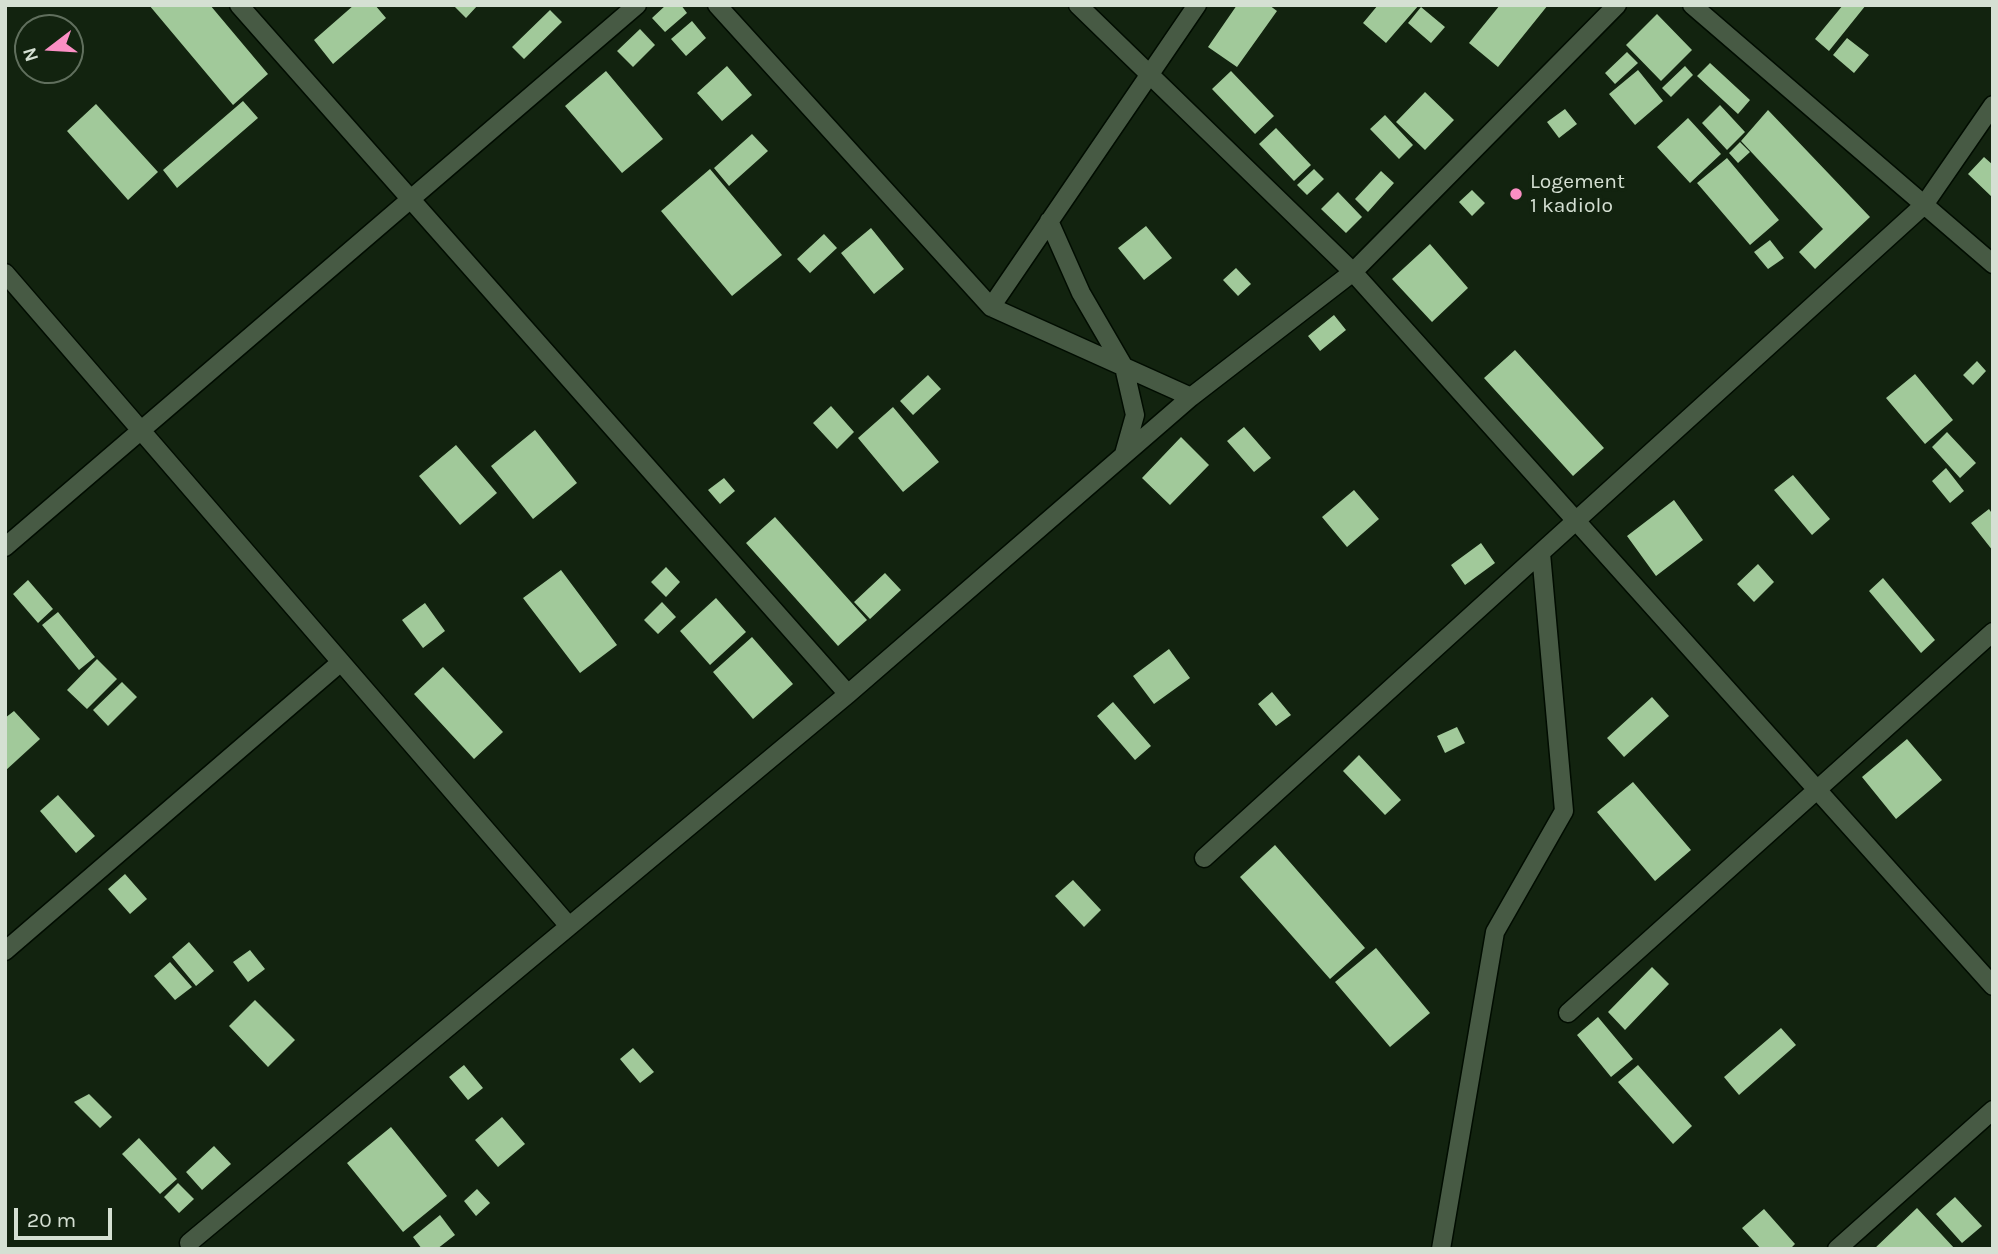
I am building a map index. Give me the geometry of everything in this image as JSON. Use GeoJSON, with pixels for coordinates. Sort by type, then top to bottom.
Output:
{"type":"FeatureCollection","features":[{"type":"Feature","properties":{"kind":"street"},"geometry":{"type":"LineString","coordinates":[[239,5],[848,694]]}},
{"type":"Feature","properties":{"kind":"street"},"geometry":{"type":"LineString","coordinates":[[5,547],[637,5]]}},
{"type":"Feature","properties":{"kind":"street"},"geometry":{"type":"LineString","coordinates":[[1078,5],[1353,272],[1993,986]]}},
{"type":"Feature","properties":{"kind":"street"},"geometry":{"type":"LineString","coordinates":[[991,307],[1197,5]]}},
{"type":"Feature","properties":{"kind":"street"},"geometry":{"type":"LineString","coordinates":[[189,1242],[848,694],[1191,397],[1353,272],[1617,5]]}},
{"type":"Feature","properties":{"kind":"street"},"geometry":{"type":"LineString","coordinates":[[1692,5],[1993,264]]}},
{"type":"Feature","properties":{"kind":"street"},"geometry":{"type":"LineString","coordinates":[[722,6],[991,307],[1191,397]]}},
{"type":"Feature","properties":{"kind":"street"},"geometry":{"type":"LineString","coordinates":[[1205,858],[1924,205],[1993,105]]}},
{"type":"Feature","properties":{"kind":"street"},"geometry":{"type":"LineString","coordinates":[[1049,222],[1081,293],[1125,367],[1135,415],[1124,454]]}},
{"type":"Feature","properties":{"kind":"street"},"geometry":{"type":"LineString","coordinates":[[5,273],[569,926]]}},
{"type":"Feature","properties":{"kind":"street"},"geometry":{"type":"LineString","coordinates":[[1441,1249],[1494,932],[1564,811],[1541,553]]}},
{"type":"Feature","properties":{"kind":"street"},"geometry":{"type":"LineString","coordinates":[[1568,1013],[1993,632]]}},
{"type":"Feature","properties":{"kind":"street"},"geometry":{"type":"LineString","coordinates":[[5,951],[341,662]]}},
{"type":"Feature","properties":{"kind":"street"},"geometry":{"type":"LineString","coordinates":[[1837,1249],[1993,1110]]}},
{"type":"Feature","properties":{"kind":"building"},"geometry":{"type":"Polygon","coordinates":[[[149,5],[210,5],[268,74],[233,105],[149,5]]]}},
{"type":"Feature","properties":{"kind":"building"},"geometry":{"type":"Polygon","coordinates":[[[354,5],[375,5],[386,18],[333,64],[314,40],[354,5]]]}},
{"type":"Feature","properties":{"kind":"building"},"geometry":{"type":"Polygon","coordinates":[[[453,5],[478,5],[466,18],[453,5]]]}},
{"type":"Feature","properties":{"kind":"building"},"geometry":{"type":"Polygon","coordinates":[[[666,5],[681,5],[687,13],[665,32],[652,18],[666,5]]]}},
{"type":"Feature","properties":{"kind":"building"},"geometry":{"type":"Polygon","coordinates":[[[1237,5],[1269,5],[1277,11],[1237,67],[1208,47],[1237,5]]]}},
{"type":"Feature","properties":{"kind":"building"},"geometry":{"type":"Polygon","coordinates":[[[1378,5],[1419,5],[1386,43],[1363,23],[1378,5]]]}},
{"type":"Feature","properties":{"kind":"building"},"geometry":{"type":"Polygon","coordinates":[[[1500,5],[1548,5],[1498,67],[1469,43],[1500,5]]]}},
{"type":"Feature","properties":{"kind":"building"},"geometry":{"type":"Polygon","coordinates":[[[1843,5],[1866,5],[1829,51],[1815,39],[1843,5]]]}},
{"type":"Feature","properties":{"kind":"building"},"geometry":{"type":"Polygon","coordinates":[[[1421,7],[1445,27],[1431,43],[1408,23],[1421,7]]]}},
{"type":"Feature","properties":{"kind":"building"},"geometry":{"type":"Polygon","coordinates":[[[550,10],[562,22],[524,59],[512,47],[550,10]]]}},
{"type":"Feature","properties":{"kind":"building"},"geometry":{"type":"Polygon","coordinates":[[[1657,14],[1692,50],[1661,81],[1626,45],[1657,14]]]}},
{"type":"Feature","properties":{"kind":"building"},"geometry":{"type":"Polygon","coordinates":[[[692,21],[706,38],[686,56],[671,39],[692,21]]]}},
{"type":"Feature","properties":{"kind":"building"},"geometry":{"type":"Polygon","coordinates":[[[640,29],[655,45],[633,67],[617,51],[640,29]]]}},
{"type":"Feature","properties":{"kind":"building"},"geometry":{"type":"Polygon","coordinates":[[[1847,38],[1869,55],[1854,73],[1833,55],[1847,38]]]}},
{"type":"Feature","properties":{"kind":"building"},"geometry":{"type":"Polygon","coordinates":[[[1627,52],[1638,63],[1615,84],[1605,73],[1627,52]]]}},
{"type":"Feature","properties":{"kind":"building"},"geometry":{"type":"Polygon","coordinates":[[[1710,63],[1750,100],[1738,114],[1697,76],[1710,63]]]}},
{"type":"Feature","properties":{"kind":"building"},"geometry":{"type":"Polygon","coordinates":[[[727,66],[752,95],[722,121],[697,93],[727,66]]]}},
{"type":"Feature","properties":{"kind":"building"},"geometry":{"type":"Polygon","coordinates":[[[1685,66],[1693,75],[1671,97],[1662,88],[1685,66]]]}},
{"type":"Feature","properties":{"kind":"building"},"geometry":{"type":"Polygon","coordinates":[[[1638,70],[1663,101],[1635,125],[1609,94],[1638,70]]]}},
{"type":"Feature","properties":{"kind":"building"},"geometry":{"type":"Polygon","coordinates":[[[606,71],[663,139],[622,173],[565,106],[606,71]]]}},
{"type":"Feature","properties":{"kind":"building"},"geometry":{"type":"Polygon","coordinates":[[[1231,71],[1274,116],[1255,134],[1212,89],[1231,71]]]}},
{"type":"Feature","properties":{"kind":"building"},"geometry":{"type":"Polygon","coordinates":[[[1425,92],[1454,120],[1425,150],[1396,122],[1425,92]]]}},
{"type":"Feature","properties":{"kind":"building"},"geometry":{"type":"Polygon","coordinates":[[[243,101],[258,118],[177,188],[163,170],[243,101]]]}},
{"type":"Feature","properties":{"kind":"building"},"geometry":{"type":"Polygon","coordinates":[[[96,104],[158,172],[128,200],[67,131],[96,104]]]}},
{"type":"Feature","properties":{"kind":"building"},"geometry":{"type":"Polygon","coordinates":[[[1720,105],[1745,132],[1727,150],[1702,123],[1720,105]]]}},
{"type":"Feature","properties":{"kind":"building"},"geometry":{"type":"Polygon","coordinates":[[[1565,109],[1577,124],[1559,138],[1547,122],[1565,109]]]}},
{"type":"Feature","properties":{"kind":"building"},"geometry":{"type":"Polygon","coordinates":[[[1768,110],[1870,217],[1815,269],[1799,252],[1823,229],[1741,141],[1768,110]]]}},
{"type":"Feature","properties":{"kind":"building"},"geometry":{"type":"Polygon","coordinates":[[[1385,115],[1413,145],[1399,159],[1370,129],[1385,115]]]}},
{"type":"Feature","properties":{"kind":"building"},"geometry":{"type":"Polygon","coordinates":[[[1688,118],[1721,154],[1690,183],[1657,147],[1688,118]]]}},
{"type":"Feature","properties":{"kind":"building"},"geometry":{"type":"Polygon","coordinates":[[[1276,128],[1311,165],[1294,181],[1259,144],[1276,128]]]}},
{"type":"Feature","properties":{"kind":"building"},"geometry":{"type":"Polygon","coordinates":[[[752,134],[768,151],[729,186],[714,168],[752,134]]]}},
{"type":"Feature","properties":{"kind":"building"},"geometry":{"type":"Polygon","coordinates":[[[1740,142],[1750,152],[1738,163],[1729,153],[1740,142]]]}},
{"type":"Feature","properties":{"kind":"building"},"geometry":{"type":"Polygon","coordinates":[[[1984,157],[1993,165],[1993,198],[1968,174],[1984,157]]]}},
{"type":"Feature","properties":{"kind":"building"},"geometry":{"type":"Polygon","coordinates":[[[1727,158],[1779,220],[1750,245],[1697,183],[1727,158]]]}},
{"type":"Feature","properties":{"kind":"building"},"geometry":{"type":"Polygon","coordinates":[[[710,169],[782,255],[732,296],[661,211],[710,169]]]}},
{"type":"Feature","properties":{"kind":"building"},"geometry":{"type":"Polygon","coordinates":[[[1314,169],[1324,179],[1307,195],[1297,185],[1314,169]]]}},
{"type":"Feature","properties":{"kind":"building"},"geometry":{"type":"Polygon","coordinates":[[[1381,171],[1394,183],[1368,212],[1355,199],[1381,171]]]}},
{"type":"Feature","properties":{"kind":"building"},"geometry":{"type":"Polygon","coordinates":[[[1472,190],[1485,203],[1472,216],[1459,202],[1472,190]]]}},
{"type":"Feature","properties":{"kind":"building"},"geometry":{"type":"Polygon","coordinates":[[[1338,192],[1362,217],[1346,233],[1321,209],[1338,192]]]}},
{"type":"Feature","properties":{"kind":"building"},"geometry":{"type":"Polygon","coordinates":[[[1146,226],[1172,258],[1144,280],[1118,248],[1146,226]]]}},
{"type":"Feature","properties":{"kind":"building"},"geometry":{"type":"Polygon","coordinates":[[[871,228],[904,269],[874,294],[841,253],[871,228]]]}},
{"type":"Feature","properties":{"kind":"building"},"geometry":{"type":"Polygon","coordinates":[[[824,234],[837,248],[810,273],[797,259],[824,234]]]}},
{"type":"Feature","properties":{"kind":"building"},"geometry":{"type":"Polygon","coordinates":[[[1770,240],[1784,258],[1768,269],[1754,252],[1770,240]]]}},
{"type":"Feature","properties":{"kind":"building"},"geometry":{"type":"Polygon","coordinates":[[[1430,244],[1468,288],[1432,322],[1392,279],[1430,244]]]}},
{"type":"Feature","properties":{"kind":"building"},"geometry":{"type":"Polygon","coordinates":[[[1236,268],[1251,284],[1238,296],[1223,280],[1236,268]]]}},
{"type":"Feature","properties":{"kind":"building"},"geometry":{"type":"Polygon","coordinates":[[[1334,315],[1346,330],[1320,351],[1308,336],[1334,315]]]}},
{"type":"Feature","properties":{"kind":"building"},"geometry":{"type":"Polygon","coordinates":[[[1515,350],[1604,448],[1573,476],[1484,378],[1515,350]]]}},
{"type":"Feature","properties":{"kind":"building"},"geometry":{"type":"Polygon","coordinates":[[[1977,361],[1986,371],[1973,385],[1963,375],[1977,361]]]}},
{"type":"Feature","properties":{"kind":"building"},"geometry":{"type":"Polygon","coordinates":[[[1915,374],[1953,420],[1925,444],[1886,398],[1915,374]]]}},
{"type":"Feature","properties":{"kind":"building"},"geometry":{"type":"Polygon","coordinates":[[[928,375],[941,389],[913,415],[900,401],[928,375]]]}},
{"type":"Feature","properties":{"kind":"building"},"geometry":{"type":"Polygon","coordinates":[[[831,406],[854,432],[837,449],[813,423],[831,406]]]}},
{"type":"Feature","properties":{"kind":"building"},"geometry":{"type":"Polygon","coordinates":[[[893,407],[939,462],[903,492],[858,438],[893,407]]]}},
{"type":"Feature","properties":{"kind":"building"},"geometry":{"type":"Polygon","coordinates":[[[1244,427],[1271,458],[1254,472],[1227,441],[1244,427]]]}},
{"type":"Feature","properties":{"kind":"building"},"geometry":{"type":"Polygon","coordinates":[[[535,430],[577,483],[533,519],[491,466],[535,430]]]}},
{"type":"Feature","properties":{"kind":"building"},"geometry":{"type":"Polygon","coordinates":[[[1947,432],[1976,463],[1960,478],[1932,447],[1947,432]]]}},
{"type":"Feature","properties":{"kind":"building"},"geometry":{"type":"Polygon","coordinates":[[[1181,437],[1209,465],[1170,505],[1142,478],[1181,437]]]}},
{"type":"Feature","properties":{"kind":"building"},"geometry":{"type":"Polygon","coordinates":[[[456,445],[497,493],[460,525],[419,476],[456,445]]]}},
{"type":"Feature","properties":{"kind":"building"},"geometry":{"type":"Polygon","coordinates":[[[1946,468],[1964,491],[1950,503],[1932,481],[1946,468]]]}},
{"type":"Feature","properties":{"kind":"building"},"geometry":{"type":"Polygon","coordinates":[[[1793,475],[1830,519],[1812,535],[1774,490],[1793,475]]]}},
{"type":"Feature","properties":{"kind":"building"},"geometry":{"type":"Polygon","coordinates":[[[724,478],[735,491],[720,504],[708,490],[724,478]]]}},
{"type":"Feature","properties":{"kind":"building"},"geometry":{"type":"Polygon","coordinates":[[[1354,490],[1379,519],[1347,547],[1322,517],[1354,490]]]}},
{"type":"Feature","properties":{"kind":"building"},"geometry":{"type":"Polygon","coordinates":[[[1674,500],[1703,540],[1656,576],[1627,536],[1674,500]]]}},
{"type":"Feature","properties":{"kind":"building"},"geometry":{"type":"Polygon","coordinates":[[[1989,509],[1993,515],[1993,551],[1971,523],[1989,509]]]}},
{"type":"Feature","properties":{"kind":"building"},"geometry":{"type":"Polygon","coordinates":[[[775,517],[867,620],[838,646],[746,543],[775,517]]]}},
{"type":"Feature","properties":{"kind":"building"},"geometry":{"type":"Polygon","coordinates":[[[1481,543],[1495,563],[1465,585],[1451,565],[1481,543]]]}},
{"type":"Feature","properties":{"kind":"building"},"geometry":{"type":"Polygon","coordinates":[[[1758,564],[1774,582],[1754,602],[1737,584],[1758,564]]]}},
{"type":"Feature","properties":{"kind":"building"},"geometry":{"type":"Polygon","coordinates":[[[666,567],[680,582],[666,597],[651,582],[666,567]]]}},
{"type":"Feature","properties":{"kind":"building"},"geometry":{"type":"Polygon","coordinates":[[[561,570],[617,645],[580,673],[523,598],[561,570]]]}},
{"type":"Feature","properties":{"kind":"building"},"geometry":{"type":"Polygon","coordinates":[[[885,573],[901,590],[870,619],[854,602],[885,573]]]}},
{"type":"Feature","properties":{"kind":"building"},"geometry":{"type":"Polygon","coordinates":[[[1883,578],[1935,640],[1921,653],[1869,591],[1883,578]]]}},
{"type":"Feature","properties":{"kind":"building"},"geometry":{"type":"Polygon","coordinates":[[[28,580],[53,609],[38,623],[13,594],[28,580]]]}},
{"type":"Feature","properties":{"kind":"building"},"geometry":{"type":"Polygon","coordinates":[[[716,598],[746,632],[710,665],[680,631],[716,598]]]}},
{"type":"Feature","properties":{"kind":"building"},"geometry":{"type":"Polygon","coordinates":[[[662,602],[676,617],[658,634],[644,620],[662,602]]]}},
{"type":"Feature","properties":{"kind":"building"},"geometry":{"type":"Polygon","coordinates":[[[425,603],[445,631],[423,648],[402,620],[425,603]]]}},
{"type":"Feature","properties":{"kind":"building"},"geometry":{"type":"Polygon","coordinates":[[[58,612],[95,657],[79,670],[42,625],[58,612]]]}},
{"type":"Feature","properties":{"kind":"building"},"geometry":{"type":"Polygon","coordinates":[[[752,637],[793,684],[753,719],[713,672],[752,637]]]}},
{"type":"Feature","properties":{"kind":"building"},"geometry":{"type":"Polygon","coordinates":[[[1169,649],[1190,678],[1154,704],[1133,676],[1169,649]]]}},
{"type":"Feature","properties":{"kind":"building"},"geometry":{"type":"Polygon","coordinates":[[[97,659],[117,679],[87,709],[67,690],[97,659]]]}},
{"type":"Feature","properties":{"kind":"building"},"geometry":{"type":"Polygon","coordinates":[[[443,667],[503,732],[474,759],[414,694],[443,667]]]}},
{"type":"Feature","properties":{"kind":"building"},"geometry":{"type":"Polygon","coordinates":[[[122,682],[137,697],[108,726],[93,710],[122,682]]]}},
{"type":"Feature","properties":{"kind":"building"},"geometry":{"type":"Polygon","coordinates":[[[1272,692],[1291,715],[1276,726],[1258,704],[1272,692]]]}},
{"type":"Feature","properties":{"kind":"building"},"geometry":{"type":"Polygon","coordinates":[[[1652,697],[1669,716],[1624,757],[1607,738],[1652,697]]]}},
{"type":"Feature","properties":{"kind":"building"},"geometry":{"type":"Polygon","coordinates":[[[1113,702],[1151,746],[1135,760],[1097,716],[1113,702]]]}},
{"type":"Feature","properties":{"kind":"building"},"geometry":{"type":"Polygon","coordinates":[[[14,711],[40,739],[5,771],[5,718],[14,711]]]}},
{"type":"Feature","properties":{"kind":"building"},"geometry":{"type":"Polygon","coordinates":[[[1457,727],[1465,743],[1445,753],[1437,736],[1457,727]]]}},
{"type":"Feature","properties":{"kind":"building"},"geometry":{"type":"Polygon","coordinates":[[[1907,739],[1942,780],[1896,819],[1862,777],[1907,739]]]}},
{"type":"Feature","properties":{"kind":"building"},"geometry":{"type":"Polygon","coordinates":[[[1359,755],[1401,800],[1385,815],[1343,771],[1359,755]]]}},
{"type":"Feature","properties":{"kind":"building"},"geometry":{"type":"Polygon","coordinates":[[[1633,782],[1691,850],[1655,881],[1597,812],[1633,782]]]}},
{"type":"Feature","properties":{"kind":"building"},"geometry":{"type":"Polygon","coordinates":[[[58,795],[95,836],[76,853],[40,811],[58,795]]]}},
{"type":"Feature","properties":{"kind":"building"},"geometry":{"type":"Polygon","coordinates":[[[1275,845],[1365,948],[1330,979],[1240,877],[1275,845]]]}},
{"type":"Feature","properties":{"kind":"building"},"geometry":{"type":"Polygon","coordinates":[[[125,874],[147,899],[130,914],[108,889],[125,874]]]}},
{"type":"Feature","properties":{"kind":"building"},"geometry":{"type":"Polygon","coordinates":[[[1073,880],[1101,910],[1084,927],[1055,896],[1073,880]]]}},
{"type":"Feature","properties":{"kind":"building"},"geometry":{"type":"Polygon","coordinates":[[[189,942],[214,971],[196,986],[172,957],[189,942]]]}},
{"type":"Feature","properties":{"kind":"building"},"geometry":{"type":"Polygon","coordinates":[[[1376,948],[1430,1013],[1390,1047],[1335,982],[1376,948]]]}},
{"type":"Feature","properties":{"kind":"building"},"geometry":{"type":"Polygon","coordinates":[[[250,950],[265,969],[248,982],[233,962],[250,950]]]}},
{"type":"Feature","properties":{"kind":"building"},"geometry":{"type":"Polygon","coordinates":[[[170,962],[192,987],[175,1000],[154,976],[170,962]]]}},
{"type":"Feature","properties":{"kind":"building"},"geometry":{"type":"Polygon","coordinates":[[[1652,967],[1669,984],[1625,1030],[1608,1012],[1652,967]]]}},
{"type":"Feature","properties":{"kind":"building"},"geometry":{"type":"Polygon","coordinates":[[[255,1000],[295,1040],[268,1067],[229,1026],[255,1000]]]}},
{"type":"Feature","properties":{"kind":"building"},"geometry":{"type":"Polygon","coordinates":[[[1598,1017],[1633,1059],[1611,1077],[1577,1035],[1598,1017]]]}},
{"type":"Feature","properties":{"kind":"building"},"geometry":{"type":"Polygon","coordinates":[[[1781,1028],[1796,1045],[1739,1095],[1724,1077],[1781,1028]]]}},
{"type":"Feature","properties":{"kind":"building"},"geometry":{"type":"Polygon","coordinates":[[[633,1048],[654,1072],[640,1083],[620,1059],[633,1048]]]}},
{"type":"Feature","properties":{"kind":"building"},"geometry":{"type":"Polygon","coordinates":[[[464,1065],[483,1088],[468,1100],[449,1077],[464,1065]]]}},
{"type":"Feature","properties":{"kind":"building"},"geometry":{"type":"Polygon","coordinates":[[[1638,1065],[1692,1126],[1673,1144],[1618,1082],[1638,1065]]]}},
{"type":"Feature","properties":{"kind":"building"},"geometry":{"type":"Polygon","coordinates":[[[89,1094],[112,1117],[100,1128],[74,1102],[89,1094]]]}},
{"type":"Feature","properties":{"kind":"building"},"geometry":{"type":"Polygon","coordinates":[[[502,1117],[525,1144],[498,1167],[475,1140],[502,1117]]]}},
{"type":"Feature","properties":{"kind":"building"},"geometry":{"type":"Polygon","coordinates":[[[391,1127],[447,1196],[403,1232],[347,1163],[391,1127]]]}},
{"type":"Feature","properties":{"kind":"building"},"geometry":{"type":"Polygon","coordinates":[[[139,1138],[177,1179],[160,1194],[122,1154],[139,1138]]]}},
{"type":"Feature","properties":{"kind":"building"},"geometry":{"type":"Polygon","coordinates":[[[214,1146],[231,1164],[202,1190],[186,1172],[214,1146]]]}},
{"type":"Feature","properties":{"kind":"building"},"geometry":{"type":"Polygon","coordinates":[[[178,1183],[194,1199],[179,1213],[164,1197],[178,1183]]]}},
{"type":"Feature","properties":{"kind":"building"},"geometry":{"type":"Polygon","coordinates":[[[477,1189],[490,1203],[476,1216],[464,1201],[477,1189]]]}},
{"type":"Feature","properties":{"kind":"building"},"geometry":{"type":"Polygon","coordinates":[[[1955,1197],[1982,1226],[1962,1243],[1936,1214],[1955,1197]]]}},
{"type":"Feature","properties":{"kind":"building"},"geometry":{"type":"Polygon","coordinates":[[[1917,1208],[1955,1249],[1874,1249],[1917,1208]]]}},
{"type":"Feature","properties":{"kind":"building"},"geometry":{"type":"Polygon","coordinates":[[[1764,1209],[1795,1244],[1790,1249],[1761,1249],[1742,1228],[1764,1209]]]}},
{"type":"Feature","properties":{"kind":"building"},"geometry":{"type":"Polygon","coordinates":[[[440,1215],[455,1235],[437,1249],[422,1249],[413,1237],[440,1215]]]}},
{"type":"Feature","properties":{"kind":"place","name":"Logement 1 kadiolo"},"geometry":{"type":"Point","coordinates":[1516,194]}}]}
